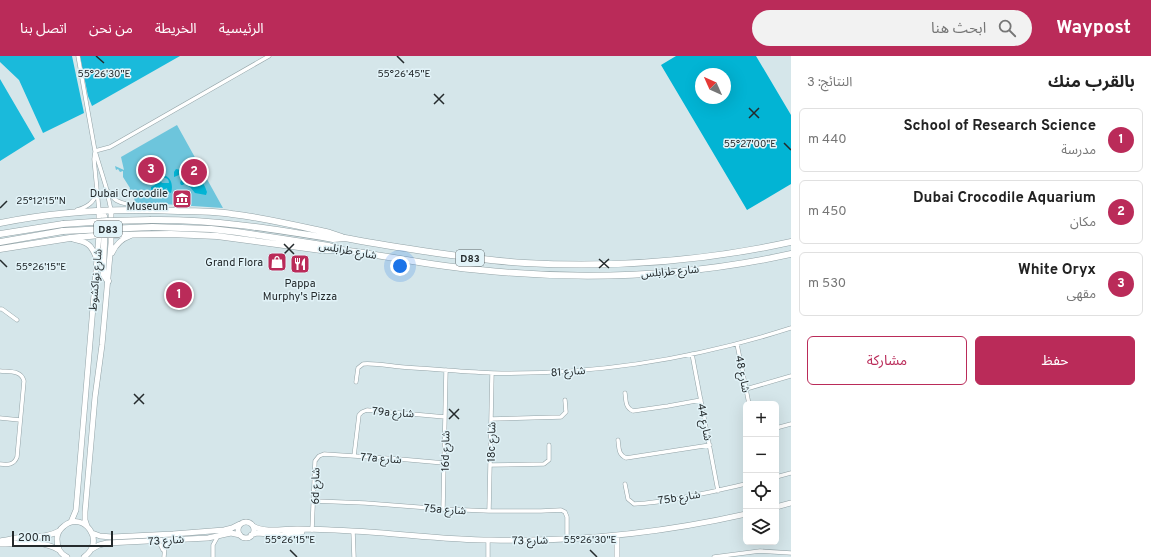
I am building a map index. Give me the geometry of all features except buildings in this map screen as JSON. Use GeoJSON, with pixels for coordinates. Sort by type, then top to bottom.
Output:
{"type":"FeatureCollection","features":[{"type":"Feature","properties":{"kind":"highway"},"geometry":{"type":"LineString","coordinates":[[0,224],[72,212],[139,209],[237,214],[330,233],[345,238]]}},
{"type":"Feature","properties":{"kind":"highway"},"geometry":{"type":"LineString","coordinates":[[99,211],[105,218],[102,235],[103,270],[108,281]]}},
{"type":"Feature","properties":{"kind":"highway","name":"شارع طرابلس"},"geometry":{"type":"LineString","coordinates":[[0,234],[63,224],[107,221],[174,220],[228,223],[333,239],[345,238],[479,259],[525,263],[562,264],[626,263],[692,258],[729,254],[791,242]]}},
{"type":"Feature","properties":{"kind":"highway","name":"شارع طرابلس"},"geometry":{"type":"LineString","coordinates":[[0,242],[64,232],[152,227],[211,229],[479,270],[530,274],[576,275],[680,271],[744,263],[791,254]]}},
{"type":"Feature","properties":{"kind":"highway"},"geometry":{"type":"LineString","coordinates":[[0,249],[70,238],[102,235],[177,234],[210,236],[321,250],[342,250]]}},
{"type":"Feature","properties":{"kind":"street"},"geometry":{"type":"LineString","coordinates":[[78,56],[95,151],[94,161],[98,188],[99,211]]}},
{"type":"Feature","properties":{"kind":"street"},"geometry":{"type":"LineString","coordinates":[[95,151],[110,147],[269,56]]}},
{"type":"Feature","properties":{"kind":"street","name":"شارع نواكشوط"},"geometry":{"type":"LineString","coordinates":[[87,526],[85,512],[95,396],[102,344],[112,235],[111,210],[95,151]]}},
{"type":"Feature","properties":{"kind":"street"},"geometry":{"type":"LineString","coordinates":[[106,187],[112,197],[120,203],[134,206],[139,209]]}},
{"type":"Feature","properties":{"kind":"street"},"geometry":{"type":"LineString","coordinates":[[72,212],[84,208],[90,204],[95,197],[98,188]]}},
{"type":"Feature","properties":{"kind":"street"},"geometry":{"type":"LineString","coordinates":[[110,260],[114,248],[120,241],[127,237],[141,234]]}},
{"type":"Feature","properties":{"kind":"street","name":"شارع نواكشوط"},"geometry":{"type":"LineString","coordinates":[[71,522],[76,510],[97,260],[102,235]]}},
{"type":"Feature","properties":{"kind":"street"},"geometry":{"type":"LineString","coordinates":[[70,238],[83,241],[88,244],[94,250],[97,260]]}},
{"type":"Feature","properties":{"kind":"street"},"geometry":{"type":"LineString","coordinates":[[0,309],[17,320]]}},
{"type":"Feature","properties":{"kind":"street","name":"شارع 81"},"geometry":{"type":"LineString","coordinates":[[356,382],[358,368],[363,364],[492,373],[593,369],[642,363],[692,354],[737,344],[791,328]]}},
{"type":"Feature","properties":{"kind":"street","name":"شارع 48"},"geometry":{"type":"LineString","coordinates":[[737,344],[748,401]]}},
{"type":"Feature","properties":{"kind":"street","name":"شارع 44"},"geometry":{"type":"LineString","coordinates":[[692,354],[718,491]]}},
{"type":"Feature","properties":{"kind":"street","name":"16d شارع"},"geometry":{"type":"LineString","coordinates":[[443,509],[446,370]]}},
{"type":"Feature","properties":{"kind":"street"},"geometry":{"type":"LineString","coordinates":[[0,371],[18,373],[23,378],[18,457],[14,462],[8,465],[0,464]]}},
{"type":"Feature","properties":{"kind":"street","name":"18c شارع"},"geometry":{"type":"LineString","coordinates":[[489,511],[492,373]]}},
{"type":"Feature","properties":{"kind":"street"},"geometry":{"type":"LineString","coordinates":[[746,389],[791,376]]}},
{"type":"Feature","properties":{"kind":"street"},"geometry":{"type":"LineString","coordinates":[[624,393],[626,406],[633,411],[701,400]]}},
{"type":"Feature","properties":{"kind":"street"},"geometry":{"type":"LineString","coordinates":[[491,419],[561,417],[566,412],[565,400]]}},
{"type":"Feature","properties":{"kind":"street","name":"79a شارع"},"geometry":{"type":"LineString","coordinates":[[354,456],[359,416],[364,411],[445,416]]}},
{"type":"Feature","properties":{"kind":"street"},"geometry":{"type":"LineString","coordinates":[[0,418],[20,420]]}},
{"type":"Feature","properties":{"kind":"street"},"geometry":{"type":"LineString","coordinates":[[779,427],[791,424]]}},
{"type":"Feature","properties":{"kind":"street"},"geometry":{"type":"LineString","coordinates":[[618,440],[620,453],[626,458],[710,445]]}},
{"type":"Feature","properties":{"kind":"street"},"geometry":{"type":"LineString","coordinates":[[490,465],[544,464],[549,460],[549,445]]}},
{"type":"Feature","properties":{"kind":"street","name":"77a شارع"},"geometry":{"type":"LineString","coordinates":[[317,457],[324,454],[444,463]]}},
{"type":"Feature","properties":{"kind":"street","name":"6d شارع"},"geometry":{"type":"LineString","coordinates":[[314,530],[315,463],[317,457]]}},
{"type":"Feature","properties":{"kind":"street"},"geometry":{"type":"LineString","coordinates":[[779,476],[791,473]]}},
{"type":"Feature","properties":{"kind":"street","name":"75b شارع"},"geometry":{"type":"LineString","coordinates":[[625,484],[628,499],[634,504],[718,491],[743,485]]}},
{"type":"Feature","properties":{"kind":"street","name":"75a شارع"},"geometry":{"type":"LineString","coordinates":[[314,501],[489,511],[524,512],[561,510],[566,514],[568,539]]}},
{"type":"Feature","properties":{"kind":"street"},"geometry":{"type":"LineString","coordinates":[[779,506],[791,503]]}},
{"type":"Feature","properties":{"kind":"street","name":"شارع 73"},"geometry":{"type":"LineString","coordinates":[[252,526],[265,529],[354,531],[440,538],[489,540],[568,539],[616,535],[684,526],[743,515]]}},
{"type":"Feature","properties":{"kind":"street"},"geometry":{"type":"LineString","coordinates":[[0,541],[22,537],[43,537],[60,530],[71,522],[80,522],[87,526],[94,538],[92,549],[84,557]]}},
{"type":"Feature","properties":{"kind":"street"},"geometry":{"type":"LineString","coordinates":[[247,522],[252,526],[254,531],[251,535],[247,537],[240,535],[238,528],[240,524],[247,522]]}},
{"type":"Feature","properties":{"kind":"street","name":"شارع 73"},"geometry":{"type":"LineString","coordinates":[[92,533],[100,536],[112,537],[173,534],[224,530],[240,524]]}},
{"type":"Feature","properties":{"kind":"street"},"geometry":{"type":"LineString","coordinates":[[59,550],[57,536],[60,530]]}},
{"type":"Feature","properties":{"kind":"street","name":"شارع 73"},"geometry":{"type":"LineString","coordinates":[[251,535],[261,533],[282,534],[314,530]]}},
{"type":"Feature","properties":{"kind":"street"},"geometry":{"type":"LineString","coordinates":[[354,531],[354,557]]}},
{"type":"Feature","properties":{"kind":"street","name":"شارع 73"},"geometry":{"type":"LineString","coordinates":[[92,549],[107,543],[208,538],[231,533],[240,535]]}},
{"type":"Feature","properties":{"kind":"street"},"geometry":{"type":"LineString","coordinates":[[616,535],[617,557]]}},
{"type":"Feature","properties":{"kind":"street"},"geometry":{"type":"LineString","coordinates":[[213,557],[213,545],[218,536]]}},
{"type":"Feature","properties":{"kind":"street"},"geometry":{"type":"LineString","coordinates":[[208,538],[213,545]]}},
{"type":"Feature","properties":{"kind":"street"},"geometry":{"type":"LineString","coordinates":[[164,557],[165,546],[170,540]]}},
{"type":"Feature","properties":{"kind":"street"},"geometry":{"type":"LineString","coordinates":[[488,557],[489,540]]}},
{"type":"Feature","properties":{"kind":"street"},"geometry":{"type":"LineString","coordinates":[[156,541],[162,546],[164,552]]}},
{"type":"Feature","properties":{"kind":"street"},"geometry":{"type":"LineString","coordinates":[[0,544],[40,543],[59,550],[66,557]]}},
{"type":"Feature","properties":{"kind":"street"},"geometry":{"type":"LineString","coordinates":[[714,557],[731,556],[760,551],[791,553]]}},
{"type":"Feature","properties":{"kind":"shaded area"},"geometry":{"type":"Polygon","coordinates":[[[0,56],[72,56],[84,113],[43,133],[19,80],[0,62],[0,56]]]}},
{"type":"Feature","properties":{"kind":"shaded area"},"geometry":{"type":"Polygon","coordinates":[[[80,56],[180,56],[92,106],[88,96],[80,56]]]}},
{"type":"Feature","properties":{"kind":"shaded area"},"geometry":{"type":"Polygon","coordinates":[[[676,56],[756,56],[791,115],[791,184],[747,210],[661,65],[676,56]]]}},
{"type":"Feature","properties":{"kind":"shaded area"},"geometry":{"type":"Polygon","coordinates":[[[0,79],[35,139],[0,161],[0,79]]]}},
{"type":"Feature","properties":{"kind":"shaded area"},"geometry":{"type":"Polygon","coordinates":[[[177,125],[223,208],[148,203],[148,205],[135,204],[134,197],[129,192],[130,188],[123,177],[123,171],[120,172],[118,169],[116,170],[115,166],[124,170],[121,157],[177,125]]]}},
{"type":"Feature","properties":{"kind":"shaded area"},"geometry":{"type":"Polygon","coordinates":[[[186,168],[188,176],[191,180],[203,183],[207,192],[206,195],[195,193],[185,183],[181,185],[181,175],[174,177],[174,172],[176,169],[181,170],[186,168]]]}},
{"type":"Feature","properties":{"kind":"shaded area"},"geometry":{"type":"Polygon","coordinates":[[[166,176],[172,183],[171,193],[168,192],[167,188],[157,193],[151,192],[151,187],[155,185],[158,179],[162,183],[169,183],[167,179],[161,177],[166,176]]]}},
{"type":"Feature","properties":{"kind":"place","name":"White Oryx"},"geometry":{"type":"Point","coordinates":[151,170]}},
{"type":"Feature","properties":{"kind":"place","name":"Dubai Crocodile Aquarium"},"geometry":{"type":"Point","coordinates":[194,172]}},
{"type":"Feature","properties":{"kind":"place","name":"Dubai Crocodile Museum"},"geometry":{"type":"Point","coordinates":[182,199]}},
{"type":"Feature","properties":{"kind":"place","name":"Grand Flora"},"geometry":{"type":"Point","coordinates":[277,262]}},
{"type":"Feature","properties":{"kind":"place","name":"Pappa Murphy's Pizza"},"geometry":{"type":"Point","coordinates":[300,264]}},
{"type":"Feature","properties":{"kind":"place","name":"School of Research Science"},"geometry":{"type":"Point","coordinates":[179,295]}}]}
